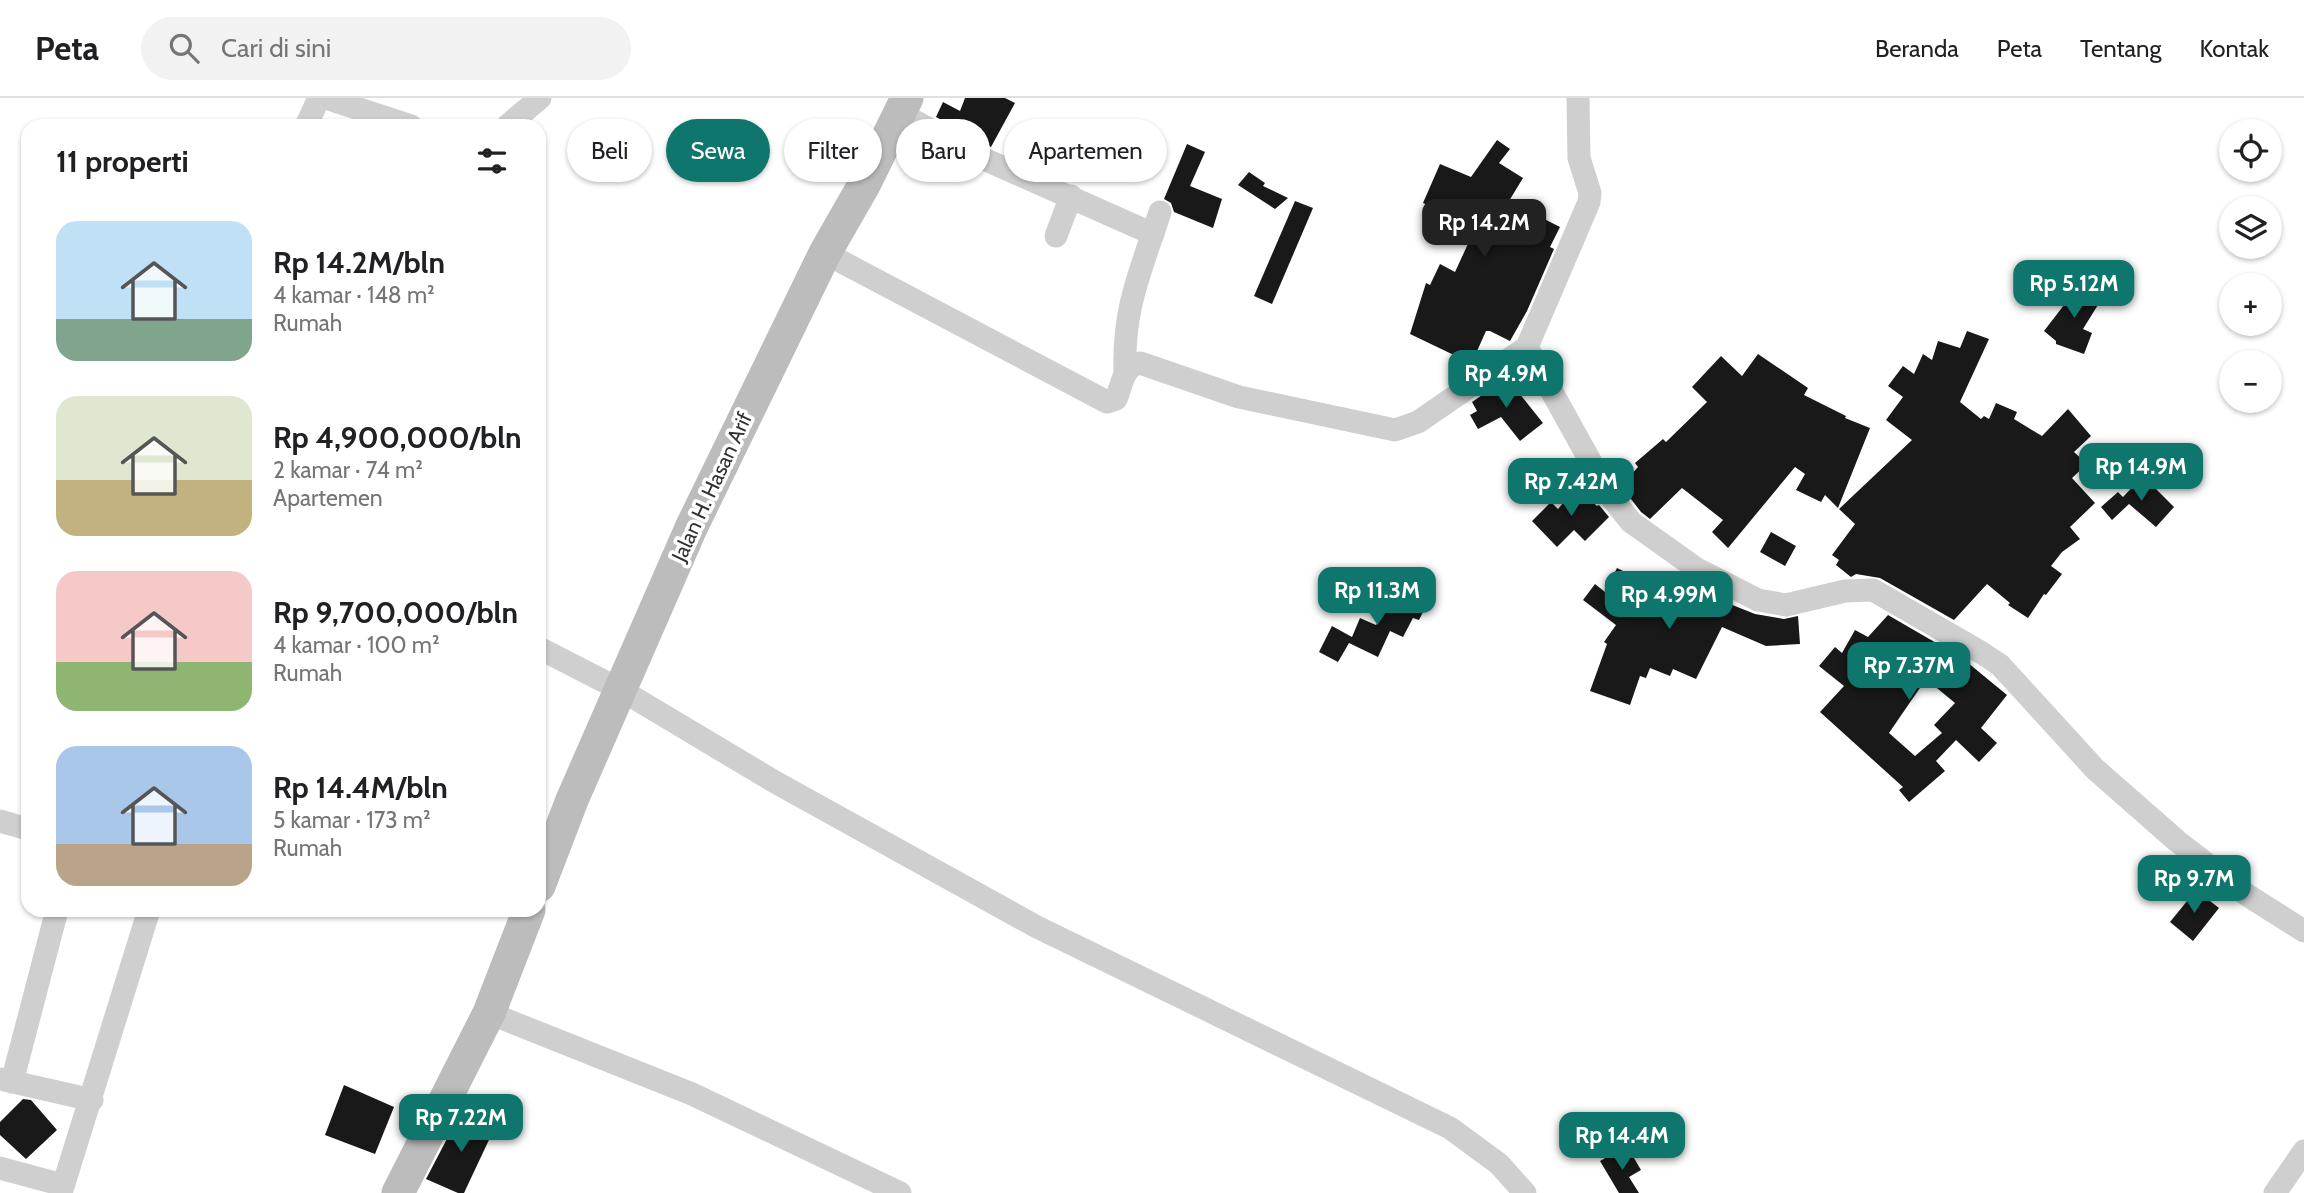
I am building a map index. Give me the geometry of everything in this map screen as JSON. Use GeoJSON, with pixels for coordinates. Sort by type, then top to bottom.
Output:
{"type":"FeatureCollection","features":[{"type":"Feature","properties":{"kind":"main road","name":"Jalan H. Hasan Arif"},"geometry":{"type":"LineString","coordinates":[[546,869],[597,743],[691,528],[825,253],[904,105]]}},
{"type":"Feature","properties":{"kind":"main road"},"geometry":{"type":"LineString","coordinates":[[398,1193],[489,1013],[527,917]]}},
{"type":"Feature","properties":{"kind":"street"},"geometry":{"type":"LineString","coordinates":[[309,119],[319,98]]}},
{"type":"Feature","properties":{"kind":"street"},"geometry":{"type":"LineString","coordinates":[[326,98],[390,119]]}},
{"type":"Feature","properties":{"kind":"street"},"geometry":{"type":"LineString","coordinates":[[515,119],[540,98]]}},
{"type":"Feature","properties":{"kind":"street"},"geometry":{"type":"LineString","coordinates":[[1125,371],[1134,363],[1140,363],[1239,397],[1391,430],[1418,422],[1527,347],[1589,202],[1590,193],[1579,158],[1578,98]]}},
{"type":"Feature","properties":{"kind":"street"},"geometry":{"type":"LineString","coordinates":[[904,105],[984,159],[1153,234]]}},
{"type":"Feature","properties":{"kind":"street"},"geometry":{"type":"LineString","coordinates":[[1056,236],[1071,196]]}},
{"type":"Feature","properties":{"kind":"street"},"geometry":{"type":"LineString","coordinates":[[825,253],[1107,402],[1116,399],[1125,371],[1126,319],[1146,249],[1160,212]]}},
{"type":"Feature","properties":{"kind":"street"},"geometry":{"type":"LineString","coordinates":[[1527,347],[1608,493],[1624,515],[1639,527],[1697,569],[1768,604],[1786,605],[1845,591],[1873,590],[1920,616],[2000,665],[2095,769],[2177,841],[2247,895],[2304,931]]}},
{"type":"Feature","properties":{"kind":"street"},"geometry":{"type":"LineString","coordinates":[[546,652],[618,696],[1037,926],[1450,1128],[1499,1164],[1524,1193]]}},
{"type":"Feature","properties":{"kind":"street"},"geometry":{"type":"LineString","coordinates":[[0,821],[21,828]]}},
{"type":"Feature","properties":{"kind":"street"},"geometry":{"type":"LineString","coordinates":[[55,917],[6,1080],[92,1100]]}},
{"type":"Feature","properties":{"kind":"street"},"geometry":{"type":"LineString","coordinates":[[0,1168],[62,1189],[92,1100],[147,917]]}},
{"type":"Feature","properties":{"kind":"street"},"geometry":{"type":"LineString","coordinates":[[489,1013],[692,1094],[900,1193]]}},
{"type":"Feature","properties":{"kind":"street"},"geometry":{"type":"LineString","coordinates":[[2275,1193],[2304,1151]]}},
{"type":"Feature","properties":{"kind":"building"},"geometry":{"type":"Polygon","coordinates":[[[965,98],[1005,98],[1015,103],[991,147],[990,119],[936,117],[943,102],[960,111],[965,98]]]}},
{"type":"Feature","properties":{"kind":"building"},"geometry":{"type":"Polygon","coordinates":[[[1497,140],[1510,149],[1499,163],[1523,178],[1509,201],[1560,227],[1550,247],[1554,249],[1527,311],[1510,341],[1486,331],[1473,360],[1460,353],[1458,357],[1410,334],[1426,283],[1430,285],[1440,264],[1455,272],[1473,233],[1459,227],[1462,220],[1423,203],[1440,164],[1471,177],[1497,140]]]}},
{"type":"Feature","properties":{"kind":"building"},"geometry":{"type":"Polygon","coordinates":[[[1187,144],[1205,152],[1190,186],[1222,199],[1213,228],[1174,212],[1171,203],[1164,199],[1187,144]]]}},
{"type":"Feature","properties":{"kind":"building"},"geometry":{"type":"Polygon","coordinates":[[[1249,172],[1265,183],[1263,186],[1288,198],[1275,209],[1238,185],[1249,172]]]}},
{"type":"Feature","properties":{"kind":"building"},"geometry":{"type":"Polygon","coordinates":[[[1295,201],[1313,208],[1272,304],[1254,296],[1295,201]]]}},
{"type":"Feature","properties":{"kind":"building"},"geometry":{"type":"Polygon","coordinates":[[[2075,283],[2101,300],[2083,329],[2092,333],[2084,354],[2056,344],[2044,331],[2064,305],[2062,304],[2075,283]]]}},
{"type":"Feature","properties":{"kind":"building"},"geometry":{"type":"Polygon","coordinates":[[[1967,331],[1989,339],[1960,402],[1981,419],[1984,416],[1989,419],[1996,403],[2017,412],[2014,419],[2042,436],[2068,409],[2091,436],[2074,452],[2087,464],[2072,478],[2095,503],[2070,527],[2080,539],[2062,552],[2051,566],[2062,574],[2028,618],[2008,605],[2010,603],[1987,584],[1954,620],[1880,578],[1856,574],[1851,577],[1836,565],[1839,560],[1832,555],[1855,524],[1839,509],[1912,440],[1886,420],[1903,397],[1888,386],[1903,366],[1914,374],[1923,354],[1932,360],[1938,341],[1960,348],[1967,331]]]}},
{"type":"Feature","properties":{"kind":"building"},"geometry":{"type":"Polygon","coordinates":[[[1758,354],[1808,388],[1804,395],[1846,416],[1845,418],[1870,428],[1838,508],[1825,495],[1821,502],[1796,490],[1805,474],[1795,467],[1728,548],[1712,532],[1723,520],[1682,488],[1650,519],[1641,512],[1621,486],[1638,467],[1635,463],[1663,439],[1666,442],[1707,402],[1692,387],[1721,356],[1742,376],[1758,354]]]}},
{"type":"Feature","properties":{"kind":"building"},"geometry":{"type":"Polygon","coordinates":[[[1507,378],[1543,423],[1520,441],[1501,417],[1478,429],[1470,415],[1477,411],[1472,402],[1507,378]]]}},
{"type":"Feature","properties":{"kind":"building"},"geometry":{"type":"Polygon","coordinates":[[[2143,476],[2174,507],[2156,527],[2129,504],[2112,520],[2101,507],[2118,492],[2123,497],[2143,476]]]}},
{"type":"Feature","properties":{"kind":"building"},"geometry":{"type":"Polygon","coordinates":[[[1576,488],[1599,505],[1609,517],[1585,541],[1574,530],[1557,547],[1532,521],[1551,502],[1558,509],[1576,488]]]}},
{"type":"Feature","properties":{"kind":"building"},"geometry":{"type":"Polygon","coordinates":[[[1771,532],[1796,546],[1785,566],[1760,552],[1771,532]]]}},
{"type":"Feature","properties":{"kind":"building"},"geometry":{"type":"Polygon","coordinates":[[[1617,568],[1658,588],[1660,582],[1680,590],[1682,585],[1755,614],[1784,619],[1798,616],[1800,644],[1766,646],[1722,627],[1696,679],[1673,669],[1670,676],[1650,668],[1646,678],[1640,676],[1630,705],[1590,691],[1607,644],[1604,642],[1616,625],[1583,600],[1595,584],[1605,592],[1617,568]]]}},
{"type":"Feature","properties":{"kind":"building"},"geometry":{"type":"Polygon","coordinates":[[[1396,587],[1428,602],[1419,620],[1413,618],[1403,637],[1390,631],[1378,657],[1349,643],[1338,662],[1319,652],[1332,626],[1352,637],[1360,618],[1376,625],[1396,587]]]}},
{"type":"Feature","properties":{"kind":"building"},"geometry":{"type":"Polygon","coordinates":[[[1888,615],[1962,658],[2007,695],[1981,728],[1997,743],[1979,762],[1956,740],[1936,761],[1945,771],[1909,802],[1899,790],[1903,787],[1820,712],[1844,686],[1819,666],[1835,647],[1842,653],[1855,630],[1868,637],[1888,615]],[[1926,679],[1889,733],[1915,756],[1942,733],[1934,725],[1955,703],[1926,679]]]}},
{"type":"Feature","properties":{"kind":"building"},"geometry":{"type":"Polygon","coordinates":[[[2196,890],[2219,908],[2193,941],[2170,922],[2196,890]]]}},
{"type":"Feature","properties":{"kind":"building"},"geometry":{"type":"Polygon","coordinates":[[[344,1085],[394,1107],[375,1154],[325,1135],[344,1085]]]}},
{"type":"Feature","properties":{"kind":"building"},"geometry":{"type":"Polygon","coordinates":[[[23,1099],[31,1100],[57,1130],[26,1159],[0,1135],[0,1122],[23,1099]]]}},
{"type":"Feature","properties":{"kind":"building"},"geometry":{"type":"Polygon","coordinates":[[[461,1112],[495,1127],[464,1193],[458,1193],[426,1179],[461,1112]]]}},
{"type":"Feature","properties":{"kind":"building"},"geometry":{"type":"Polygon","coordinates":[[[1614,1153],[1618,1161],[1631,1153],[1641,1170],[1629,1177],[1639,1193],[1619,1193],[1600,1161],[1614,1153]]]}}]}
